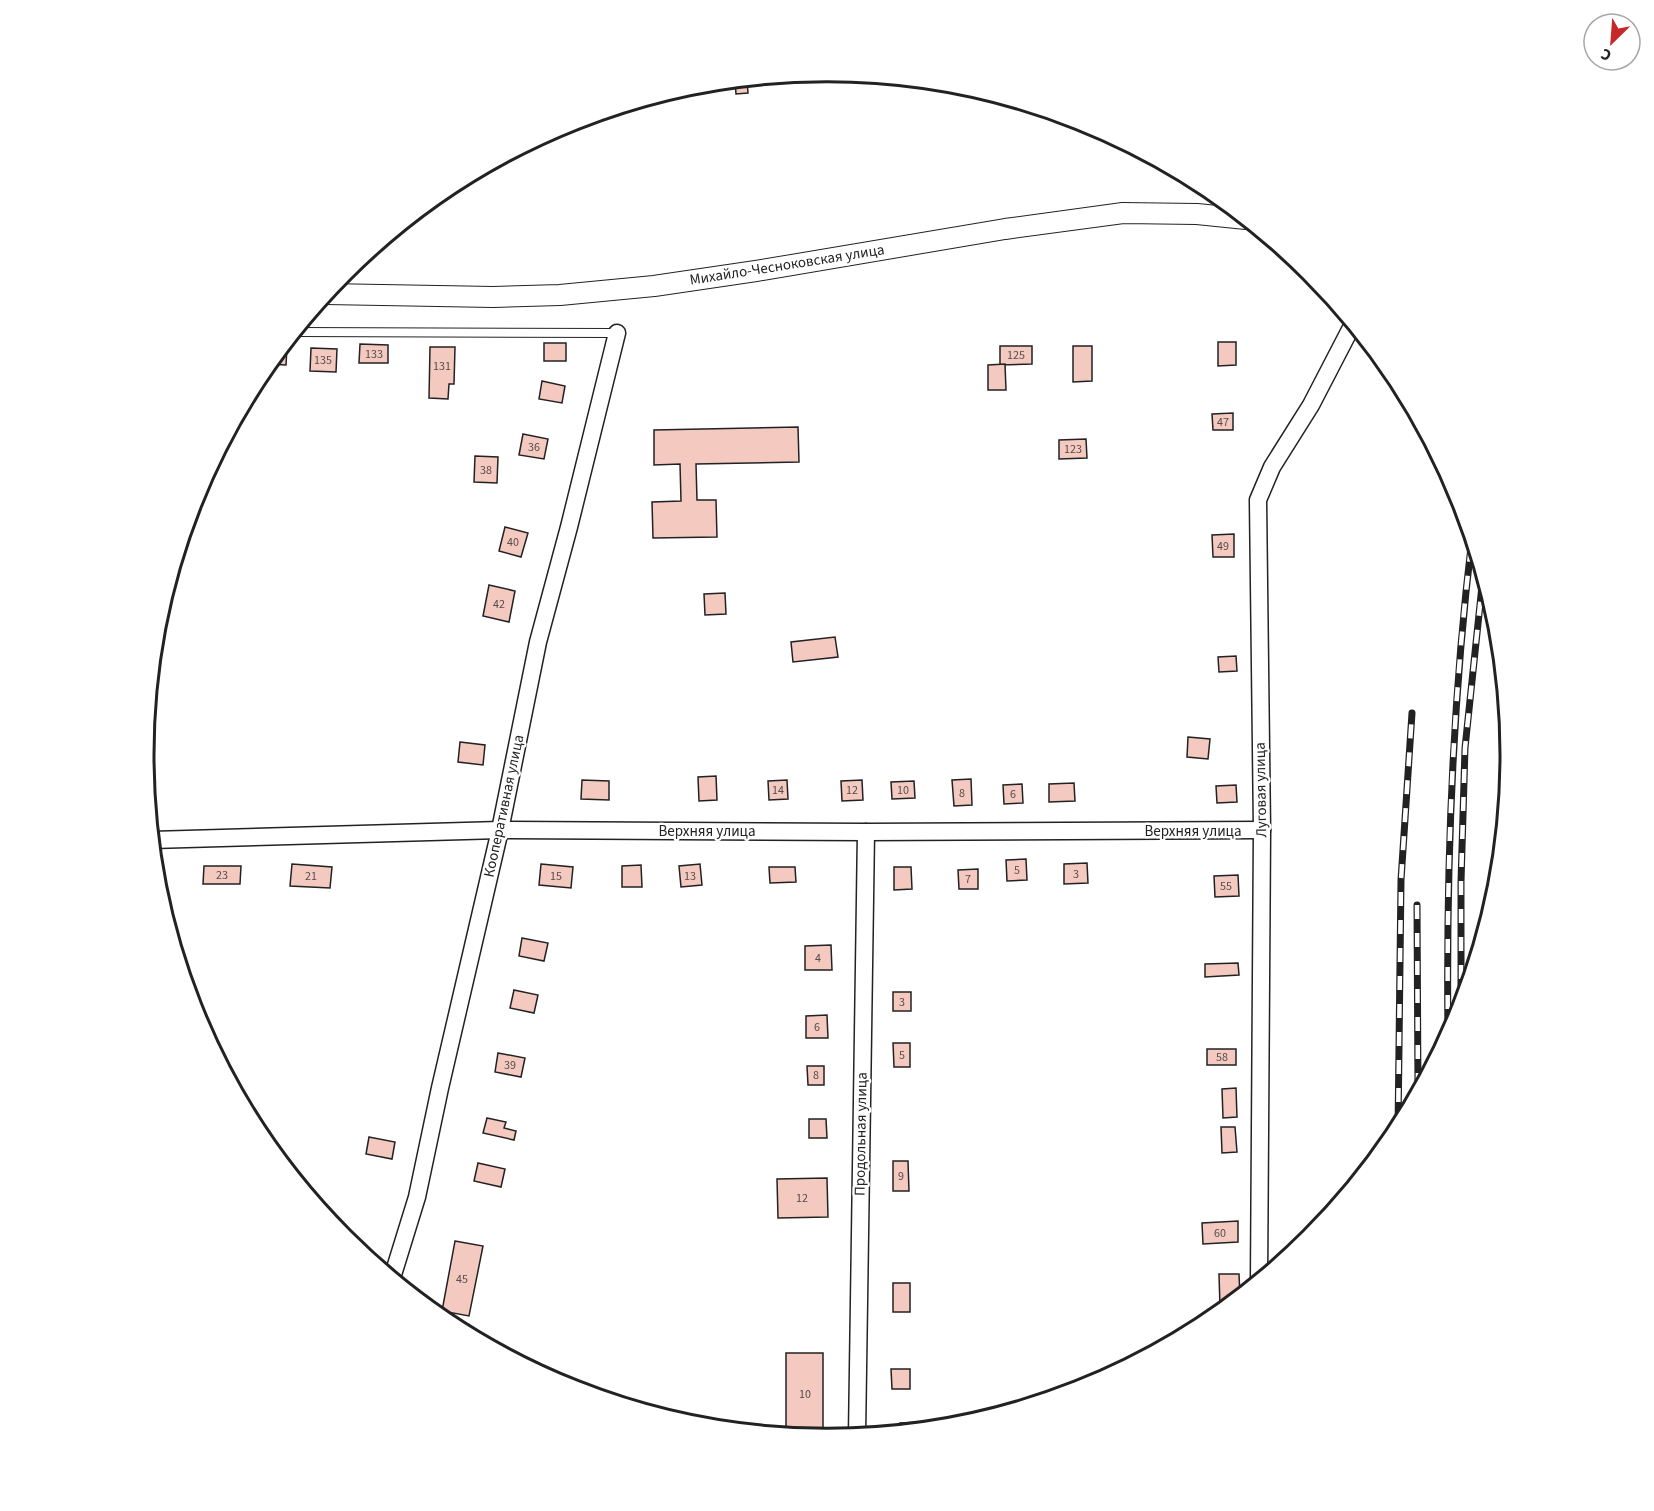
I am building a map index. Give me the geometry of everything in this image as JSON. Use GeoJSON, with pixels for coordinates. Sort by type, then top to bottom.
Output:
{"type":"FeatureCollection","features":[{"type":"Feature","properties":{"kind":"street","name":"Михайло-Чесноковская улица"},"geometry":{"type":"LineString","coordinates":[[338,294],[494,297],[560,295],[654,286],[1005,229],[1123,213],[1197,214],[1231,217]]}},
{"type":"Feature","properties":{"kind":"street","name":"Луговая улица"},"geometry":{"type":"LineString","coordinates":[[1259,1271],[1262,830],[1257,500],[1272,467],[1311,405],[1349,332]]}},
{"type":"Feature","properties":{"kind":"street","name":"Кооперативная улица"},"geometry":{"type":"LineString","coordinates":[[394,1270],[417,1197],[500,830],[538,642],[617,333]]}},
{"type":"Feature","properties":{"kind":"street","name":"Верхняя улица"},"geometry":{"type":"LineString","coordinates":[[160,840],[500,830],[866,832],[1262,830]]}},
{"type":"Feature","properties":{"kind":"street","name":"Продольная улица"},"geometry":{"type":"LineString","coordinates":[[857,1427],[866,832]]}},
{"type":"Feature","properties":{"kind":"lane"},"geometry":{"type":"LineString","coordinates":[[305,332],[617,333]]}},
{"type":"Feature","properties":{"kind":"building"},"geometry":{"type":"Polygon","coordinates":[[[748,87],[748,93],[736,94],[736,89],[748,87]]]}},
{"type":"Feature","properties":{"kind":"building"},"geometry":{"type":"Polygon","coordinates":[[[1218,342],[1236,342],[1236,365],[1218,366],[1218,342]]]}},
{"type":"Feature","properties":{"kind":"building"},"geometry":{"type":"Polygon","coordinates":[[[544,343],[566,343],[566,361],[544,361],[544,343]]]}},
{"type":"Feature","properties":{"kind":"building"},"geometry":{"type":"Polygon","coordinates":[[[360,344],[388,345],[388,363],[359,363],[360,344]]]}},
{"type":"Feature","properties":{"kind":"building"},"geometry":{"type":"Polygon","coordinates":[[[1000,346],[1032,346],[1032,364],[1000,365],[1000,346]]]}},
{"type":"Feature","properties":{"kind":"building"},"geometry":{"type":"Polygon","coordinates":[[[1073,346],[1092,346],[1092,381],[1073,382],[1073,346]]]}},
{"type":"Feature","properties":{"kind":"building"},"geometry":{"type":"Polygon","coordinates":[[[430,347],[455,347],[454,384],[449,384],[448,399],[429,398],[430,347]]]}},
{"type":"Feature","properties":{"kind":"building"},"geometry":{"type":"Polygon","coordinates":[[[311,348],[337,349],[336,372],[310,371],[311,348]]]}},
{"type":"Feature","properties":{"kind":"building"},"geometry":{"type":"Polygon","coordinates":[[[287,355],[286,365],[280,365],[287,355]]]}},
{"type":"Feature","properties":{"kind":"building"},"geometry":{"type":"Polygon","coordinates":[[[1005,364],[1006,390],[988,390],[988,365],[1005,364]]]}},
{"type":"Feature","properties":{"kind":"building"},"geometry":{"type":"Polygon","coordinates":[[[542,381],[565,386],[562,403],[539,399],[542,381]]]}},
{"type":"Feature","properties":{"kind":"building"},"geometry":{"type":"Polygon","coordinates":[[[1233,413],[1233,430],[1213,430],[1212,414],[1233,413]]]}},
{"type":"Feature","properties":{"kind":"building"},"geometry":{"type":"Polygon","coordinates":[[[798,427],[799,462],[696,464],[697,500],[716,500],[717,537],[653,538],[652,502],[681,501],[680,464],[654,465],[654,430],[798,427]]]}},
{"type":"Feature","properties":{"kind":"building"},"geometry":{"type":"Polygon","coordinates":[[[523,434],[548,439],[544,459],[519,455],[523,434]]]}},
{"type":"Feature","properties":{"kind":"building"},"geometry":{"type":"Polygon","coordinates":[[[1086,439],[1087,458],[1059,459],[1059,440],[1086,439]]]}},
{"type":"Feature","properties":{"kind":"building"},"geometry":{"type":"Polygon","coordinates":[[[475,456],[498,457],[497,483],[474,482],[475,456]]]}},
{"type":"Feature","properties":{"kind":"building"},"geometry":{"type":"Polygon","coordinates":[[[505,527],[528,533],[521,557],[499,551],[505,527]]]}},
{"type":"Feature","properties":{"kind":"building"},"geometry":{"type":"Polygon","coordinates":[[[1234,534],[1234,557],[1213,557],[1212,535],[1234,534]]]}},
{"type":"Feature","properties":{"kind":"building"},"geometry":{"type":"Polygon","coordinates":[[[489,585],[515,591],[509,622],[483,616],[489,585]]]}},
{"type":"Feature","properties":{"kind":"building"},"geometry":{"type":"Polygon","coordinates":[[[725,593],[726,614],[705,615],[704,594],[725,593]]]}},
{"type":"Feature","properties":{"kind":"building"},"geometry":{"type":"Polygon","coordinates":[[[835,637],[838,657],[793,662],[791,642],[835,637]]]}},
{"type":"Feature","properties":{"kind":"building"},"geometry":{"type":"Polygon","coordinates":[[[1236,656],[1237,671],[1219,672],[1218,657],[1236,656]]]}},
{"type":"Feature","properties":{"kind":"building"},"geometry":{"type":"Polygon","coordinates":[[[1188,737],[1210,739],[1208,759],[1187,757],[1188,737]]]}},
{"type":"Feature","properties":{"kind":"building"},"geometry":{"type":"Polygon","coordinates":[[[460,742],[485,745],[483,765],[458,762],[460,742]]]}},
{"type":"Feature","properties":{"kind":"building"},"geometry":{"type":"Polygon","coordinates":[[[716,776],[717,800],[699,801],[698,777],[716,776]]]}},
{"type":"Feature","properties":{"kind":"building"},"geometry":{"type":"Polygon","coordinates":[[[971,779],[972,805],[954,806],[952,780],[971,779]]]}},
{"type":"Feature","properties":{"kind":"building"},"geometry":{"type":"Polygon","coordinates":[[[582,780],[609,781],[609,800],[581,799],[582,780]]]}},
{"type":"Feature","properties":{"kind":"building"},"geometry":{"type":"Polygon","coordinates":[[[787,780],[788,799],[769,800],[768,781],[787,780]]]}},
{"type":"Feature","properties":{"kind":"building"},"geometry":{"type":"Polygon","coordinates":[[[862,780],[863,800],[842,801],[841,781],[862,780]]]}},
{"type":"Feature","properties":{"kind":"building"},"geometry":{"type":"Polygon","coordinates":[[[914,781],[915,798],[892,799],[891,782],[914,781]]]}},
{"type":"Feature","properties":{"kind":"building"},"geometry":{"type":"Polygon","coordinates":[[[1074,783],[1075,801],[1049,802],[1049,784],[1074,783]]]}},
{"type":"Feature","properties":{"kind":"building"},"geometry":{"type":"Polygon","coordinates":[[[1022,784],[1023,803],[1004,804],[1003,785],[1022,784]]]}},
{"type":"Feature","properties":{"kind":"building"},"geometry":{"type":"Polygon","coordinates":[[[1236,785],[1237,802],[1217,803],[1216,786],[1236,785]]]}},
{"type":"Feature","properties":{"kind":"building"},"geometry":{"type":"Polygon","coordinates":[[[1026,859],[1027,880],[1007,881],[1006,860],[1026,859]]]}},
{"type":"Feature","properties":{"kind":"building"},"geometry":{"type":"Polygon","coordinates":[[[1087,863],[1088,883],[1064,884],[1064,864],[1087,863]]]}},
{"type":"Feature","properties":{"kind":"building"},"geometry":{"type":"Polygon","coordinates":[[[292,864],[332,867],[330,888],[290,886],[292,864]]]}},
{"type":"Feature","properties":{"kind":"building"},"geometry":{"type":"Polygon","coordinates":[[[541,864],[573,867],[571,888],[539,885],[541,864]]]}},
{"type":"Feature","properties":{"kind":"building"},"geometry":{"type":"Polygon","coordinates":[[[700,864],[702,885],[681,887],[679,866],[700,864]]]}},
{"type":"Feature","properties":{"kind":"building"},"geometry":{"type":"Polygon","coordinates":[[[641,865],[642,887],[622,887],[622,866],[641,865]]]}},
{"type":"Feature","properties":{"kind":"building"},"geometry":{"type":"Polygon","coordinates":[[[204,866],[241,866],[240,884],[203,884],[204,866]]]}},
{"type":"Feature","properties":{"kind":"building"},"geometry":{"type":"Polygon","coordinates":[[[769,867],[795,867],[796,882],[770,883],[769,867]]]}},
{"type":"Feature","properties":{"kind":"building"},"geometry":{"type":"Polygon","coordinates":[[[894,867],[911,867],[912,889],[894,890],[894,867]]]}},
{"type":"Feature","properties":{"kind":"building"},"geometry":{"type":"Polygon","coordinates":[[[978,869],[978,889],[959,889],[958,870],[978,869]]]}},
{"type":"Feature","properties":{"kind":"building"},"geometry":{"type":"Polygon","coordinates":[[[1238,875],[1239,896],[1215,897],[1214,876],[1238,875]]]}},
{"type":"Feature","properties":{"kind":"building"},"geometry":{"type":"Polygon","coordinates":[[[522,938],[548,943],[544,961],[519,956],[522,938]]]}},
{"type":"Feature","properties":{"kind":"building"},"geometry":{"type":"Polygon","coordinates":[[[831,945],[832,970],[805,970],[805,946],[831,945]]]}},
{"type":"Feature","properties":{"kind":"building"},"geometry":{"type":"Polygon","coordinates":[[[1238,963],[1239,975],[1205,977],[1205,964],[1238,963]]]}},
{"type":"Feature","properties":{"kind":"building"},"geometry":{"type":"Polygon","coordinates":[[[514,990],[538,995],[534,1013],[510,1008],[514,990]]]}},
{"type":"Feature","properties":{"kind":"building"},"geometry":{"type":"Polygon","coordinates":[[[893,992],[911,992],[911,1011],[893,1011],[893,992]]]}},
{"type":"Feature","properties":{"kind":"building"},"geometry":{"type":"Polygon","coordinates":[[[827,1015],[828,1038],[806,1038],[806,1016],[827,1015]]]}},
{"type":"Feature","properties":{"kind":"building"},"geometry":{"type":"Polygon","coordinates":[[[893,1043],[910,1043],[910,1067],[894,1067],[893,1043]]]}},
{"type":"Feature","properties":{"kind":"building"},"geometry":{"type":"Polygon","coordinates":[[[1207,1049],[1236,1049],[1236,1065],[1207,1065],[1207,1049]]]}},
{"type":"Feature","properties":{"kind":"building"},"geometry":{"type":"Polygon","coordinates":[[[498,1053],[525,1058],[521,1077],[495,1072],[498,1053]]]}},
{"type":"Feature","properties":{"kind":"building"},"geometry":{"type":"Polygon","coordinates":[[[807,1066],[824,1066],[824,1085],[808,1085],[807,1066]]]}},
{"type":"Feature","properties":{"kind":"building"},"geometry":{"type":"Polygon","coordinates":[[[1236,1088],[1237,1117],[1223,1118],[1222,1089],[1236,1088]]]}},
{"type":"Feature","properties":{"kind":"building"},"geometry":{"type":"Polygon","coordinates":[[[487,1118],[506,1122],[504,1128],[516,1131],[514,1140],[483,1133],[487,1118]]]}},
{"type":"Feature","properties":{"kind":"building"},"geometry":{"type":"Polygon","coordinates":[[[809,1119],[826,1119],[827,1138],[809,1138],[809,1119]]]}},
{"type":"Feature","properties":{"kind":"building"},"geometry":{"type":"Polygon","coordinates":[[[1221,1127],[1235,1127],[1237,1152],[1222,1153],[1221,1127]]]}},
{"type":"Feature","properties":{"kind":"building"},"geometry":{"type":"Polygon","coordinates":[[[369,1137],[395,1142],[392,1159],[366,1154],[369,1137]]]}},
{"type":"Feature","properties":{"kind":"building"},"geometry":{"type":"Polygon","coordinates":[[[893,1161],[908,1161],[909,1191],[893,1191],[893,1161]]]}},
{"type":"Feature","properties":{"kind":"building"},"geometry":{"type":"Polygon","coordinates":[[[478,1163],[505,1169],[501,1187],[474,1181],[478,1163]]]}},
{"type":"Feature","properties":{"kind":"building"},"geometry":{"type":"Polygon","coordinates":[[[827,1178],[828,1217],[778,1218],[777,1179],[827,1178]]]}},
{"type":"Feature","properties":{"kind":"building"},"geometry":{"type":"Polygon","coordinates":[[[1238,1221],[1238,1242],[1203,1244],[1202,1223],[1238,1221]]]}},
{"type":"Feature","properties":{"kind":"building"},"geometry":{"type":"Polygon","coordinates":[[[455,1241],[483,1246],[469,1316],[449,1312],[443,1308],[455,1241]]]}},
{"type":"Feature","properties":{"kind":"building"},"geometry":{"type":"Polygon","coordinates":[[[1219,1274],[1239,1274],[1240,1287],[1220,1301],[1219,1274]]]}},
{"type":"Feature","properties":{"kind":"building"},"geometry":{"type":"Polygon","coordinates":[[[893,1283],[910,1283],[910,1312],[893,1312],[893,1283]]]}},
{"type":"Feature","properties":{"kind":"building"},"geometry":{"type":"Polygon","coordinates":[[[786,1353],[823,1353],[823,1428],[786,1427],[786,1353]]]}},
{"type":"Feature","properties":{"kind":"building"},"geometry":{"type":"Polygon","coordinates":[[[891,1369],[910,1369],[910,1389],[892,1389],[891,1369]]]}},
{"type":"Feature","properties":{"kind":"railway"},"geometry":{"type":"LineString","coordinates":[[1448,1015],[1449,849],[1455,725],[1470,558]]}},
{"type":"Feature","properties":{"kind":"railway"},"geometry":{"type":"LineString","coordinates":[[1461,980],[1465,748],[1481,597]]}},
{"type":"Feature","properties":{"kind":"railway"},"geometry":{"type":"LineString","coordinates":[[1398,1111],[1401,880],[1412,713]]}},
{"type":"Feature","properties":{"kind":"railway"},"geometry":{"type":"LineString","coordinates":[[1417,905],[1418,1077]]}}]}
